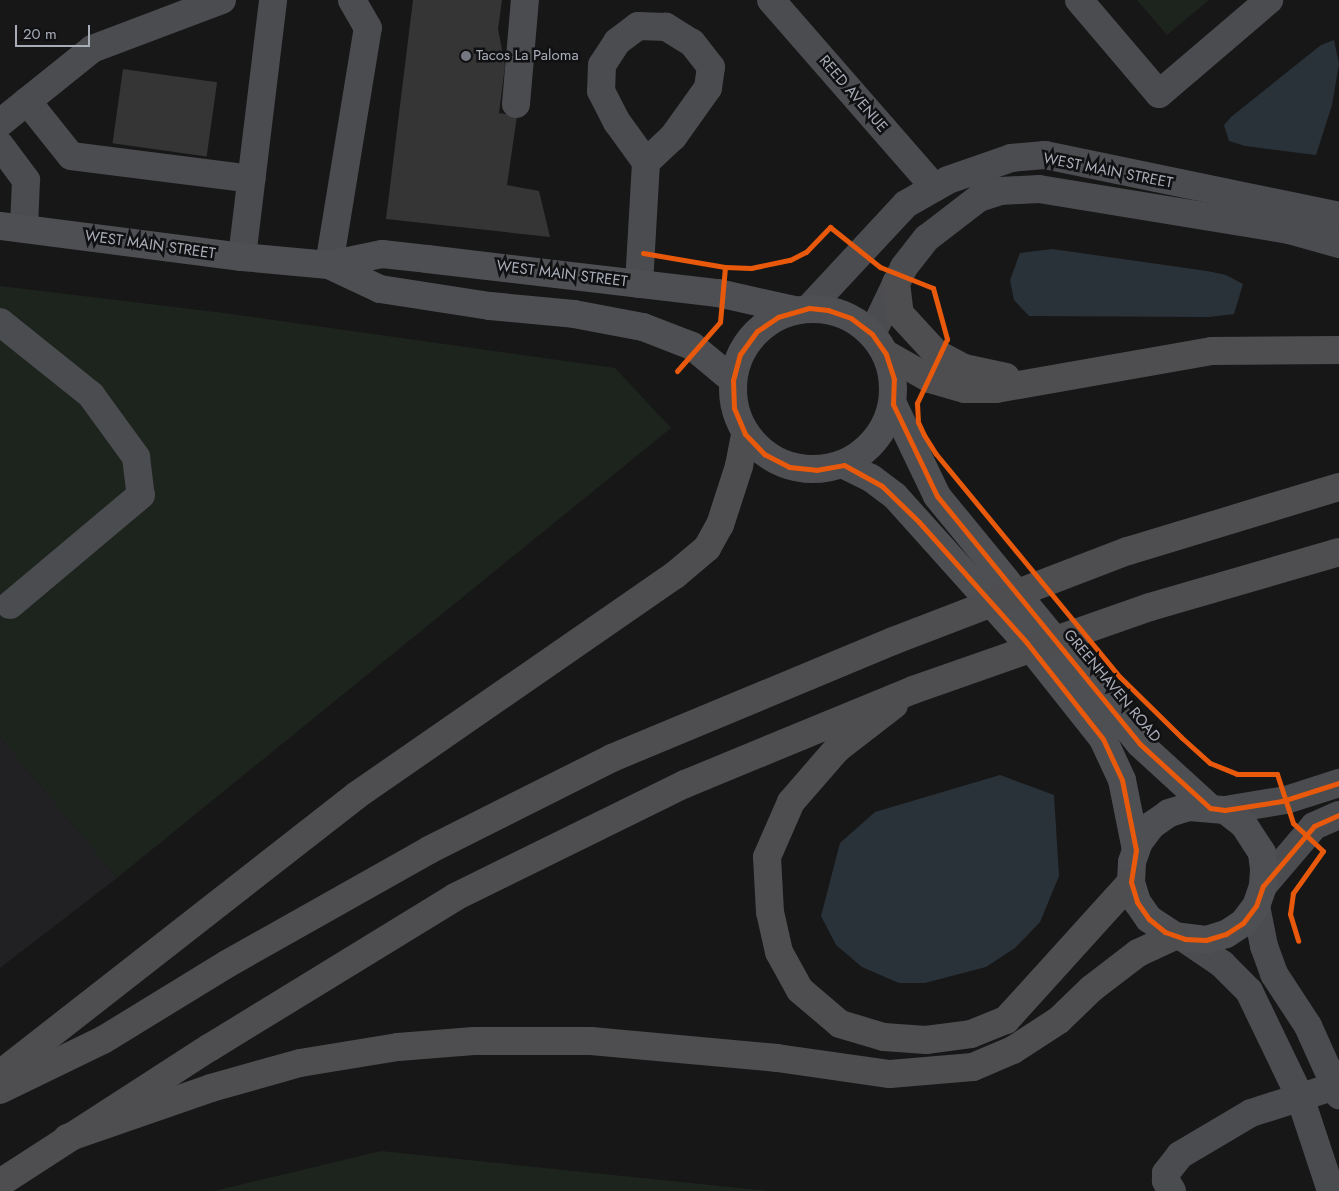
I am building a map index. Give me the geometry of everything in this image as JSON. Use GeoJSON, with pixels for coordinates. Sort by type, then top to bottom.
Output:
{"type":"FeatureCollection","features":[{"type":"Feature","properties":{"kind":"highway"},"geometry":{"type":"LineString","coordinates":[[896,283],[900,314],[936,353],[964,368],[1036,383]]}},
{"type":"Feature","properties":{"kind":"highway"},"geometry":{"type":"LineString","coordinates":[[879,344],[930,379],[965,389],[1036,383],[1212,351],[1339,350]]}},
{"type":"Feature","properties":{"kind":"highway"},"geometry":{"type":"LineString","coordinates":[[0,1074],[357,794],[675,575],[707,548],[723,515],[745,434]]}},
{"type":"Feature","properties":{"kind":"highway"},"geometry":{"type":"LineString","coordinates":[[0,1090],[103,1040],[227,964],[438,845],[612,758],[893,641],[1128,551],[1339,487]]}},
{"type":"Feature","properties":{"kind":"highway"},"geometry":{"type":"LineString","coordinates":[[0,1182],[67,1138],[462,894],[685,784],[913,690],[1150,607],[1339,552]]}},
{"type":"Feature","properties":{"kind":"highway"},"geometry":{"type":"LineString","coordinates":[[913,690],[831,756],[791,802],[767,857],[770,912],[779,952],[800,990],[840,1024],[884,1037],[926,1040],[971,1034],[1006,1020],[1131,882]]}},
{"type":"Feature","properties":{"kind":"highway"},"geometry":{"type":"LineString","coordinates":[[67,1138],[211,1088],[300,1063],[398,1047],[474,1041],[591,1041],[777,1058],[890,1074],[973,1067],[1013,1050],[1058,1020],[1091,989],[1138,953],[1178,937]]}},
{"type":"Feature","properties":{"kind":"main road","name":"WEST MAIN STREET"},"geometry":{"type":"LineString","coordinates":[[12,227],[242,257],[329,265],[382,254],[722,294],[801,309]]}},
{"type":"Feature","properties":{"kind":"main road","name":"WEST MAIN STREET"},"geometry":{"type":"LineString","coordinates":[[329,265],[380,289],[490,306],[574,314],[644,327],[692,346],[732,380]]}},
{"type":"Feature","properties":{"kind":"main road"},"geometry":{"type":"LineString","coordinates":[[801,309],[828,310],[852,318],[879,344],[894,378],[893,404],[885,428],[867,450],[844,465],[816,470],[789,467],[764,454],[745,434],[734,408],[732,380],[740,354],[757,331],[801,309]]}},
{"type":"Feature","properties":{"kind":"main road","name":"GREENHAVEN ROAD"},"geometry":{"type":"LineString","coordinates":[[893,404],[937,496],[1012,584],[1140,744],[1254,838],[1262,853],[1260,896]]}},
{"type":"Feature","properties":{"kind":"main road"},"geometry":{"type":"LineString","coordinates":[[844,465],[872,478],[895,496],[1026,643],[1103,739],[1122,780],[1136,850],[1131,882],[1137,902],[1149,920],[1178,937],[1206,940],[1226,934],[1243,922],[1260,896]]}},
{"type":"Feature","properties":{"kind":"main road"},"geometry":{"type":"LineString","coordinates":[[1136,850],[1152,825],[1169,813],[1189,808],[1218,809]]}},
{"type":"Feature","properties":{"kind":"street"},"geometry":{"type":"LineString","coordinates":[[0,123],[92,49],[222,0]]}},
{"type":"Feature","properties":{"kind":"street"},"geometry":{"type":"LineString","coordinates":[[242,257],[273,0]]}},
{"type":"Feature","properties":{"kind":"street"},"geometry":{"type":"LineString","coordinates":[[329,265],[368,28],[352,0]]}},
{"type":"Feature","properties":{"kind":"street"},"geometry":{"type":"LineString","coordinates":[[516,104],[525,0]]}},
{"type":"Feature","properties":{"kind":"street","name":"REED AVENUE"},"geometry":{"type":"LineString","coordinates":[[771,0],[935,188]]}},
{"type":"Feature","properties":{"kind":"street"},"geometry":{"type":"LineString","coordinates":[[1079,0],[1159,94],[1269,0]]}},
{"type":"Feature","properties":{"kind":"street"},"geometry":{"type":"LineString","coordinates":[[639,284],[646,162],[617,122],[601,91],[602,65],[617,42],[638,26],[666,28],[692,44],[711,67],[708,88],[673,138],[646,162]]}},
{"type":"Feature","properties":{"kind":"street"},"geometry":{"type":"LineString","coordinates":[[27,101],[71,156],[252,179]]}},
{"type":"Feature","properties":{"kind":"street"},"geometry":{"type":"LineString","coordinates":[[0,144],[26,180],[12,227]]}},
{"type":"Feature","properties":{"kind":"street","name":"WEST MAIN STREET"},"geometry":{"type":"LineString","coordinates":[[801,309],[906,204],[935,188],[1011,158],[1045,155],[1338,212]]}},
{"type":"Feature","properties":{"kind":"street","name":"WEST MAIN STREET"},"geometry":{"type":"LineString","coordinates":[[879,344],[896,283],[927,238],[979,198],[1000,191],[1039,189],[1289,230],[1334,242]]}},
{"type":"Feature","properties":{"kind":"street"},"geometry":{"type":"LineString","coordinates":[[1334,242],[1338,212]]}},
{"type":"Feature","properties":{"kind":"street"},"geometry":{"type":"LineString","coordinates":[[0,322],[91,396],[136,457],[141,495],[10,605]]}},
{"type":"Feature","properties":{"kind":"street"},"geometry":{"type":"LineString","coordinates":[[1218,809],[1286,800],[1339,783]]}},
{"type":"Feature","properties":{"kind":"street"},"geometry":{"type":"LineString","coordinates":[[1260,896],[1314,826],[1339,815]]}},
{"type":"Feature","properties":{"kind":"street","name":"GREENHAVEN ROAD"},"geometry":{"type":"LineString","coordinates":[[1260,896],[1264,946],[1274,974],[1308,1026],[1338,1088]]}},
{"type":"Feature","properties":{"kind":"street"},"geometry":{"type":"LineString","coordinates":[[1178,937],[1222,964],[1249,991],[1300,1097],[1331,1191]]}},
{"type":"Feature","properties":{"kind":"street"},"geometry":{"type":"LineString","coordinates":[[1172,1191],[1166,1181],[1166,1173],[1180,1156],[1251,1113],[1300,1097],[1338,1088]]}},
{"type":"Feature","properties":{"kind":"shaded area"},"geometry":{"type":"Polygon","coordinates":[[[1137,0],[1209,0],[1167,35],[1137,0]]]}},
{"type":"Feature","properties":{"kind":"shaded area"},"geometry":{"type":"Polygon","coordinates":[[[1334,40],[1339,64],[1332,105],[1316,155],[1245,146],[1229,141],[1224,125],[1231,117],[1321,45],[1334,40]]]}},
{"type":"Feature","properties":{"kind":"shaded area"},"geometry":{"type":"Polygon","coordinates":[[[1052,249],[1207,271],[1226,275],[1243,284],[1234,314],[1209,317],[1029,316],[1014,300],[1010,280],[1020,253],[1052,249]]]}},
{"type":"Feature","properties":{"kind":"shaded area"},"geometry":{"type":"Polygon","coordinates":[[[0,286],[224,313],[615,368],[671,428],[117,878],[0,737],[0,286]]]}},
{"type":"Feature","properties":{"kind":"shaded area"},"geometry":{"type":"Polygon","coordinates":[[[0,737],[117,878],[0,968],[0,737]]]}},
{"type":"Feature","properties":{"kind":"shaded area"},"geometry":{"type":"Polygon","coordinates":[[[1000,775],[1054,795],[1059,876],[1040,922],[1015,948],[986,967],[925,983],[899,983],[862,967],[836,945],[821,916],[840,843],[875,812],[1000,775]]]}},
{"type":"Feature","properties":{"kind":"shaded area"},"geometry":{"type":"Polygon","coordinates":[[[381,1151],[768,1191],[214,1191],[381,1151]]]}},
{"type":"Feature","properties":{"kind":"building"},"geometry":{"type":"Polygon","coordinates":[[[413,0],[502,0],[498,29],[505,66],[499,113],[517,116],[507,185],[539,191],[550,237],[386,219],[413,0]]]}},
{"type":"Feature","properties":{"kind":"building"},"geometry":{"type":"Polygon","coordinates":[[[123,69],[217,82],[207,156],[113,143],[123,69]]]}},
{"type":"Feature","properties":{"kind":"cycle path"},"geometry":{"type":"LineString","coordinates":[[643,253],[725,267],[751,268],[790,260],[806,252],[830,227],[880,267],[933,288],[947,339],[917,403],[918,422],[924,435],[936,454],[1120,677],[1181,737],[1210,763],[1237,774],[1277,774],[1293,823],[1323,851],[1293,893],[1290,914],[1298,941]]}},
{"type":"Feature","properties":{"kind":"cycle path"},"geometry":{"type":"LineString","coordinates":[[677,371],[720,322],[725,267]]}},
{"type":"Feature","properties":{"kind":"cycle path"},"geometry":{"type":"LineString","coordinates":[[1339,783],[1282,801],[1225,810],[1210,808],[1140,744],[937,496],[893,404],[894,379],[886,354],[872,334],[851,318],[828,310],[809,308],[778,317],[757,331],[740,354],[733,380],[734,408],[745,434],[764,454],[789,467],[816,470],[844,465],[882,486],[919,522],[1027,643],[1103,739],[1122,780],[1136,850],[1131,882],[1137,902],[1149,919],[1165,932],[1185,939],[1206,940],[1226,934],[1243,923],[1256,906],[1263,886],[1314,826],[1339,815]]}},
{"type":"Feature","properties":{"kind":"place","name":"Tacos La Paloma"},"geometry":{"type":"Point","coordinates":[466,56]}}]}
